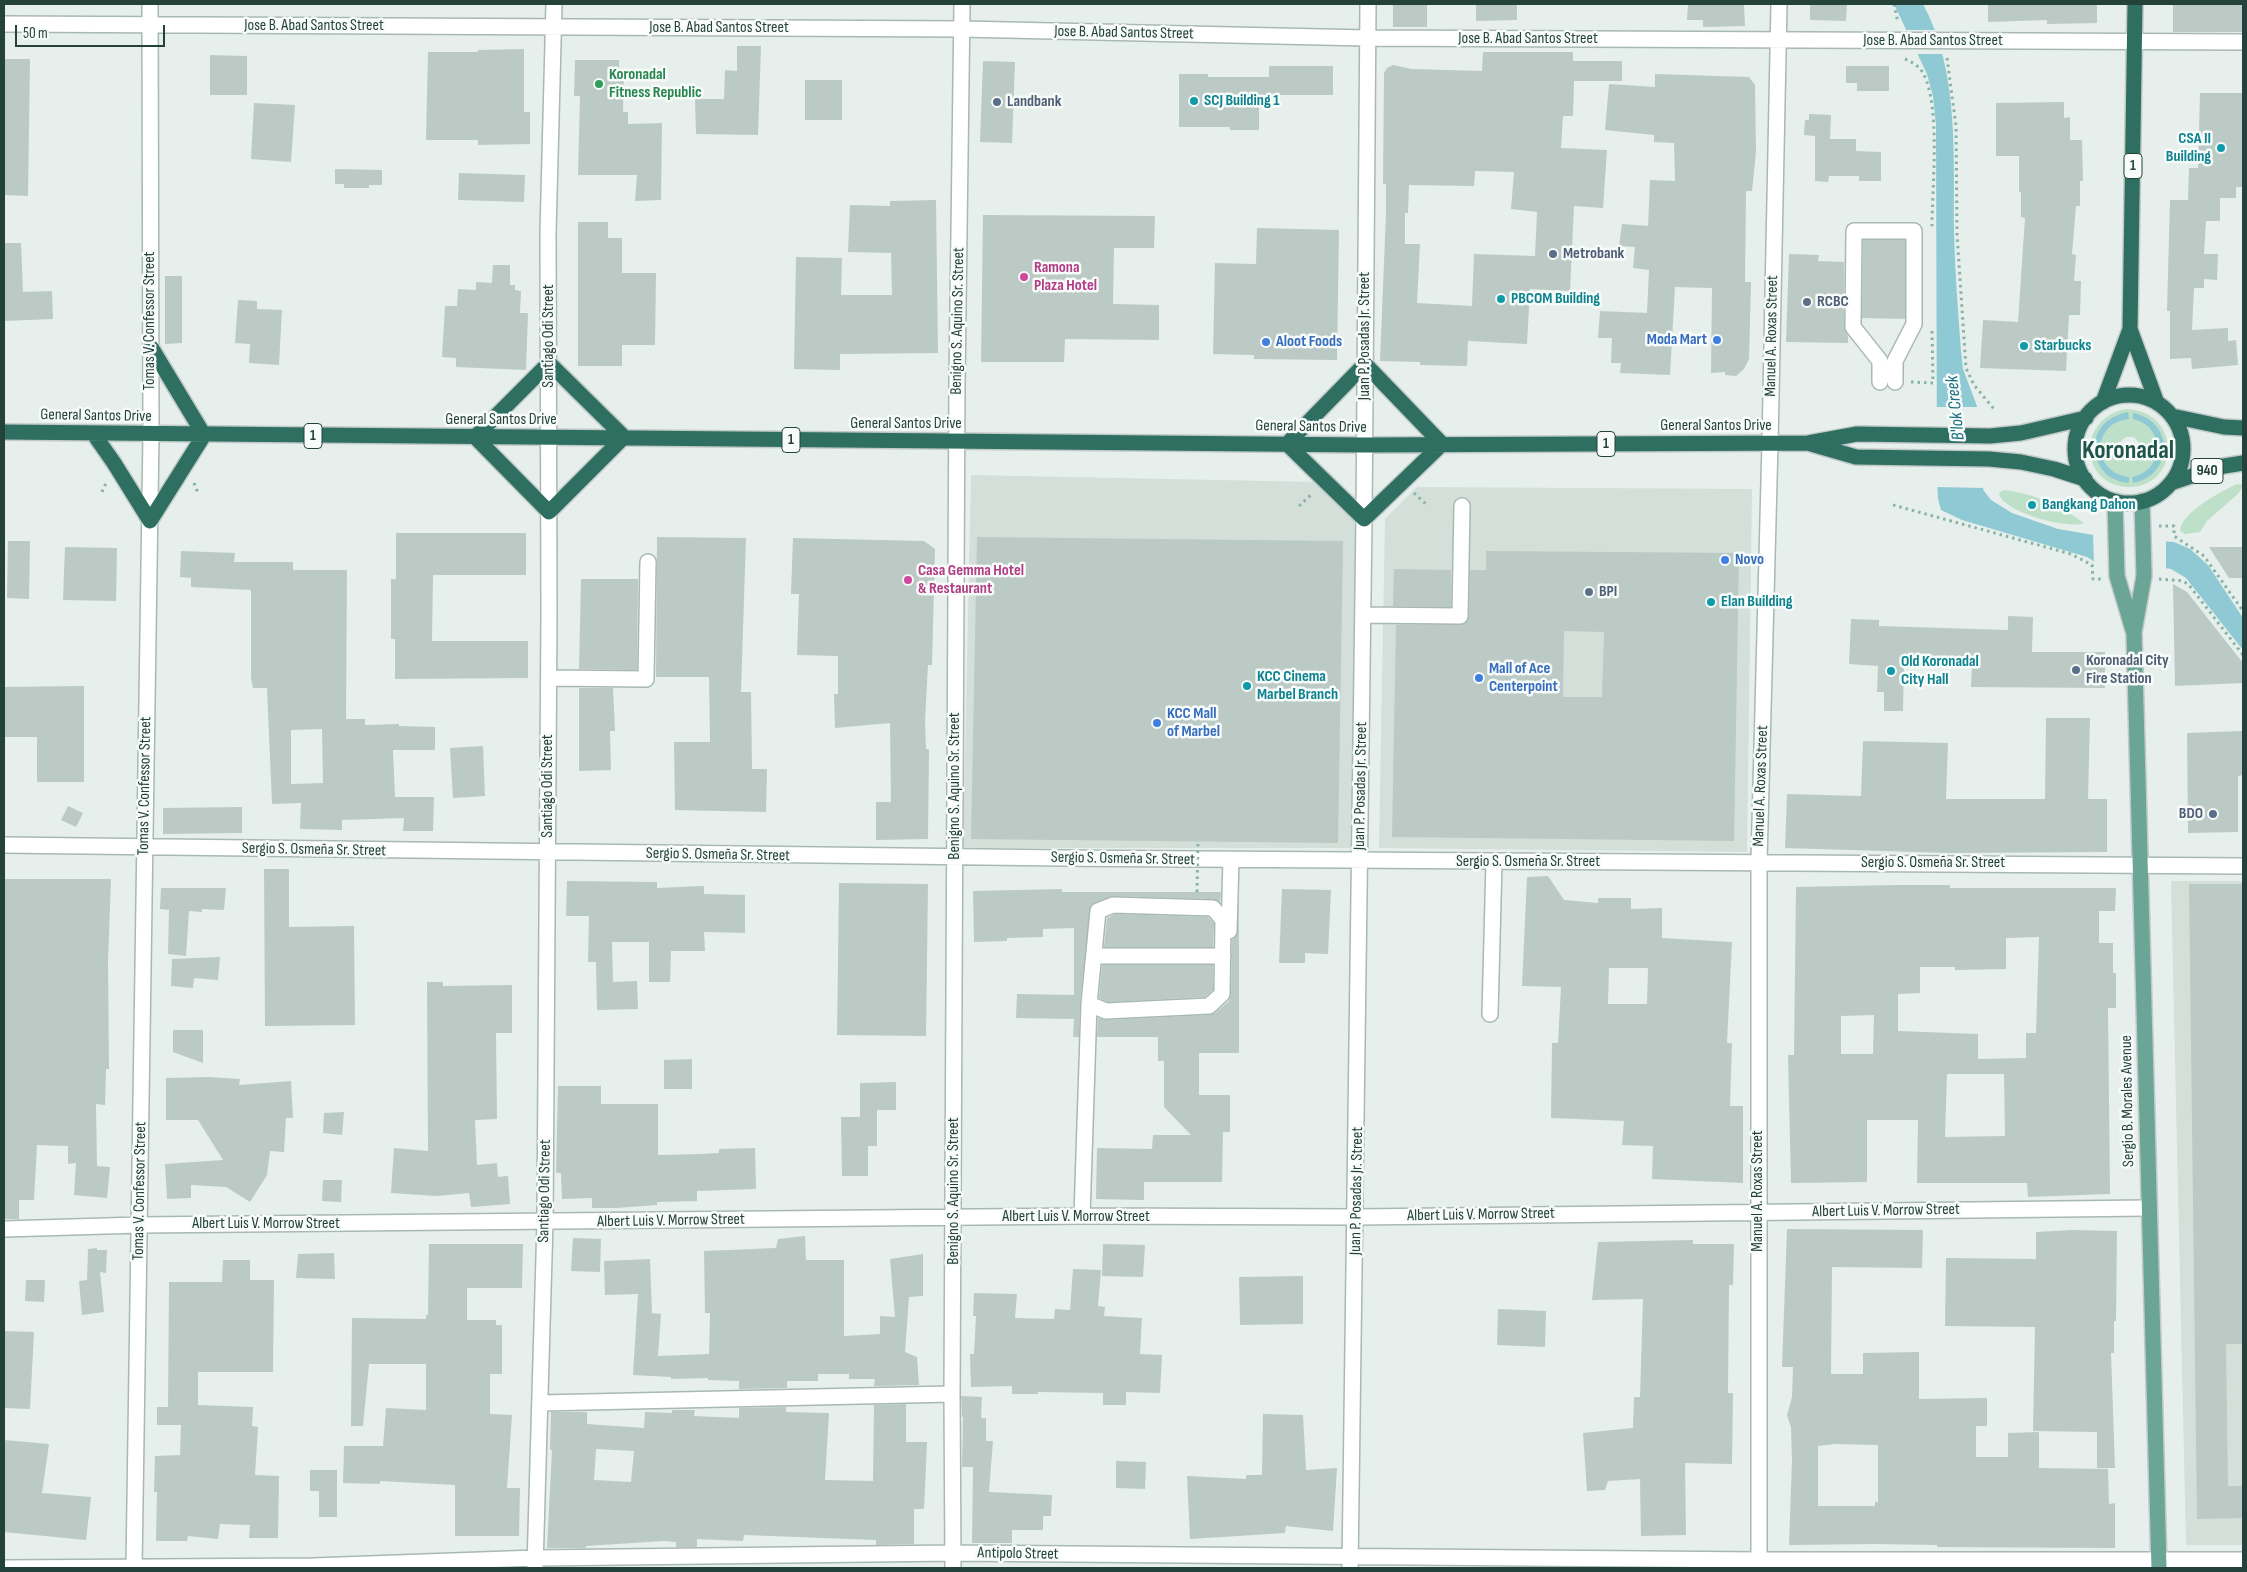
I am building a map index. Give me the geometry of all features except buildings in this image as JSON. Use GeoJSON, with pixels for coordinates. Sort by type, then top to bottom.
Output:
{"type":"FeatureCollection","features":[{"type":"Feature","properties":{"kind":"highway","name":"1"},"geometry":{"type":"LineString","coordinates":[[2103,402],[2130,395],[2140,396],[2157,403],[2172,416],[2180,429],[2183,444],[2181,465],[2171,483],[2158,494],[2142,501],[2115,501],[2095,491],[2085,479],[2077,462],[2076,444],[2081,426],[2086,418],[2103,402],[2130,329],[2135,4]]}},
{"type":"Feature","properties":{"kind":"highway","name":"1"},"geometry":{"type":"LineString","coordinates":[[2130,329],[2157,403]]}},
{"type":"Feature","properties":{"kind":"highway"},"geometry":{"type":"LineString","coordinates":[[92,433],[114,463],[150,521],[204,435],[151,346]]}},
{"type":"Feature","properties":{"kind":"highway"},"geometry":{"type":"LineString","coordinates":[[549,363],[624,438],[549,512],[475,437],[549,363]]}},
{"type":"Feature","properties":{"kind":"highway"},"geometry":{"type":"LineString","coordinates":[[1364,364],[1442,444],[1364,519],[1287,444],[1364,364]]}},
{"type":"Feature","properties":{"kind":"highway"},"geometry":{"type":"LineString","coordinates":[[2172,416],[2224,427],[2243,428]]}},
{"type":"Feature","properties":{"kind":"highway","name":"General Santos Drive"},"geometry":{"type":"LineString","coordinates":[[4,432],[1364,445],[1808,443],[1857,434],[1990,436],[2039,431],[2086,418]]}},
{"type":"Feature","properties":{"kind":"highway","name":"General Santos Drive"},"geometry":{"type":"LineString","coordinates":[[1808,443],[1856,457],[1990,459],[2038,465],[2085,479]]}},
{"type":"Feature","properties":{"kind":"highway","name":"940"},"geometry":{"type":"LineString","coordinates":[[2171,483],[2218,467],[2243,462]]}},
{"type":"Feature","properties":{"kind":"main road","name":"Sergio B. Morales Avenue"},"geometry":{"type":"LineString","coordinates":[[2115,501],[2116,530],[2110,578],[2134,632]]}},
{"type":"Feature","properties":{"kind":"main road","name":"Sergio B. Morales Avenue"},"geometry":{"type":"LineString","coordinates":[[2142,501],[2144,578],[2134,632],[2159,1564]]}},
{"type":"Feature","properties":{"kind":"street","name":"Tomas V. Confessor Street"},"geometry":{"type":"LineString","coordinates":[[134,1567],[151,434],[150,4]]}},
{"type":"Feature","properties":{"kind":"street","name":"Santiago Odi Street"},"geometry":{"type":"LineString","coordinates":[[536,1563],[545,1222],[549,678],[548,233],[554,4]]}},
{"type":"Feature","properties":{"kind":"street","name":"Benigno S. Aquino Sr. Street"},"geometry":{"type":"LineString","coordinates":[[954,1561],[952,1394],[957,441],[962,4]]}},
{"type":"Feature","properties":{"kind":"street","name":"Juan P. Posadas Jr. Street"},"geometry":{"type":"LineString","coordinates":[[1350,1563],[1357,1217],[1368,4]]}},
{"type":"Feature","properties":{"kind":"street","name":"Manuel A. Roxas Street"},"geometry":{"type":"LineString","coordinates":[[1759,1564],[1758,862],[1770,443],[1779,4]]}},
{"type":"Feature","properties":{"kind":"street","name":"Jose B. Abad Santos Street"},"geometry":{"type":"LineString","coordinates":[[4,24],[962,29],[1367,38],[1904,42],[2243,42]]}},
{"type":"Feature","properties":{"kind":"street"},"geometry":{"type":"LineString","coordinates":[[1854,231],[1914,232],[1914,324],[1895,361],[1888,382],[1880,361],[1854,327],[1854,231]]}},
{"type":"Feature","properties":{"kind":"street"},"geometry":{"type":"LineString","coordinates":[[1363,615],[1460,616],[1462,506]]}},
{"type":"Feature","properties":{"kind":"street"},"geometry":{"type":"LineString","coordinates":[[549,678],[646,679],[648,562]]}},
{"type":"Feature","properties":{"kind":"street","name":"Sergio S. Osmeña Sr. Street"},"geometry":{"type":"LineString","coordinates":[[4,845],[1360,862],[1758,862],[2243,866]]}},
{"type":"Feature","properties":{"kind":"street"},"geometry":{"type":"LineString","coordinates":[[1089,1004],[1106,1011],[1209,1006],[1222,994],[1229,984],[1231,860]]}},
{"type":"Feature","properties":{"kind":"street"},"geometry":{"type":"LineString","coordinates":[[1490,1014],[1494,862]]}},
{"type":"Feature","properties":{"kind":"street"},"geometry":{"type":"LineString","coordinates":[[1082,1216],[1089,1004],[1098,911],[1113,905],[1213,908],[1224,920],[1222,994]]}},
{"type":"Feature","properties":{"kind":"street"},"geometry":{"type":"LineString","coordinates":[[1094,956],[1223,956]]}},
{"type":"Feature","properties":{"kind":"street","name":"Albert Luis V. Morrow Street"},"geometry":{"type":"LineString","coordinates":[[4,1229],[139,1225],[954,1217],[1357,1217],[2148,1208]]}},
{"type":"Feature","properties":{"kind":"street"},"geometry":{"type":"LineString","coordinates":[[541,1403],[952,1394]]}},
{"type":"Feature","properties":{"kind":"street","name":"Antipolo Street"},"geometry":{"type":"LineString","coordinates":[[4,1568],[954,1561],[2159,1564],[2243,1560]]}},
{"type":"Feature","properties":{"kind":"path"},"geometry":{"type":"LineString","coordinates":[[1945,42],[1956,126],[1957,234],[1964,351],[1969,376],[1994,409]]}},
{"type":"Feature","properties":{"kind":"path"},"geometry":{"type":"LineString","coordinates":[[1900,57],[1920,69],[1930,96],[1933,126],[1932,233]]}},
{"type":"Feature","properties":{"kind":"path"},"geometry":{"type":"LineString","coordinates":[[1932,321],[1933,383]]}},
{"type":"Feature","properties":{"kind":"path"},"geometry":{"type":"LineString","coordinates":[[1893,505],[2071,554],[2092,565],[2092,580],[2110,578]]}},
{"type":"Feature","properties":{"kind":"path"},"geometry":{"type":"LineString","coordinates":[[2174,526],[2174,536],[2204,556],[2243,611]]}},
{"type":"Feature","properties":{"kind":"path"},"geometry":{"type":"LineString","coordinates":[[2144,578],[2173,579],[2183,581],[2189,585],[2243,654]]}},
{"type":"Feature","properties":{"kind":"path"},"geometry":{"type":"LineString","coordinates":[[1197,892],[1198,841]]}},
{"type":"Feature","properties":{"kind":"shaded area","name":"KCC Mall of Marbel"},"geometry":{"type":"Polygon","coordinates":[[[971,475],[1315,482],[1357,520],[1351,848],[963,848],[971,475]]]}},
{"type":"Feature","properties":{"kind":"shaded area"},"geometry":{"type":"Polygon","coordinates":[[[1417,487],[1752,489],[1747,852],[1379,848],[1385,519],[1417,487]]]}},
{"type":"Feature","properties":{"kind":"shaded area"},"geometry":{"type":"Polygon","coordinates":[[[2171,881],[2243,881],[2243,1545],[2186,1545],[2171,881]]]}},
{"type":"Feature","properties":{"kind":"green space"},"geometry":{"type":"Polygon","coordinates":[[[2126,409],[2145,413],[2158,422],[2165,435],[2168,449],[2165,463],[2158,476],[2145,484],[2128,487],[2112,484],[2101,476],[2093,465],[2090,451],[2092,438],[2098,425],[2110,415],[2126,409]],[[2126,437],[2118,444],[2118,453],[2123,459],[2132,460],[2141,454],[2141,445],[2134,437],[2126,437]]]}},
{"type":"Feature","properties":{"kind":"green space"},"geometry":{"type":"Polygon","coordinates":[[[2237,484],[2243,485],[2239,493],[2207,521],[2200,532],[2185,534],[2180,531],[2187,517],[2203,503],[2237,484]]]}},
{"type":"Feature","properties":{"kind":"green space"},"geometry":{"type":"Polygon","coordinates":[[[2004,490],[2026,494],[2047,501],[2084,523],[2065,524],[2051,522],[2023,513],[2011,507],[2003,500],[1999,493],[2004,490]]]}},
{"type":"Feature","properties":{"kind":"water","name":"B'lok Creek"},"geometry":{"type":"Polygon","coordinates":[[[1894,4],[1923,4],[1935,31],[1949,87],[1954,145],[1954,248],[1961,351],[1963,369],[1980,414],[1980,480],[1984,491],[1991,500],[2012,513],[2058,529],[2106,537],[2174,542],[2190,549],[2208,565],[2243,618],[2243,650],[2186,578],[2171,569],[2152,566],[2101,566],[2087,557],[1962,520],[1941,510],[1938,499],[1937,477],[1936,125],[1933,96],[1927,74],[1894,4]]]}},
{"type":"Feature","properties":{"kind":"water"},"geometry":{"type":"Polygon","coordinates":[[[2128,412],[2129,419],[2109,427],[2103,435],[2100,446],[2094,446],[2098,433],[2105,423],[2115,416],[2128,412]]]}},
{"type":"Feature","properties":{"kind":"water"},"geometry":{"type":"Polygon","coordinates":[[[2133,413],[2150,420],[2158,428],[2165,446],[2158,446],[2150,428],[2142,422],[2133,419],[2133,413]]]}},
{"type":"Feature","properties":{"kind":"water"},"geometry":{"type":"Polygon","coordinates":[[[2094,450],[2100,450],[2101,456],[2110,469],[2118,474],[2129,477],[2129,483],[2110,477],[2098,463],[2094,450]]]}},
{"type":"Feature","properties":{"kind":"water"},"geometry":{"type":"Polygon","coordinates":[[[2158,450],[2164,450],[2158,468],[2145,479],[2133,483],[2132,477],[2150,468],[2158,450]]]}},
{"type":"Feature","properties":{"kind":"pier"},"geometry":{"type":"Polygon","coordinates":[[[1904,30],[1937,30],[1944,54],[1914,54],[1904,30]]]}},
{"type":"Feature","properties":{"kind":"pier"},"geometry":{"type":"Polygon","coordinates":[[[1934,407],[1980,407],[1985,488],[1935,487],[1934,407]]]}},
{"type":"Feature","properties":{"kind":"pier"},"geometry":{"type":"Polygon","coordinates":[[[2093,533],[2166,539],[2166,571],[2101,569],[2094,565],[2093,533]]]}},
{"type":"Feature","properties":{"kind":"place","name":"Koronadal Fitness Republic"},"geometry":{"type":"Point","coordinates":[599,84]}},
{"type":"Feature","properties":{"kind":"place","name":"SCJ Building 1"},"geometry":{"type":"Point","coordinates":[1194,101]}},
{"type":"Feature","properties":{"kind":"place","name":"Landbank"},"geometry":{"type":"Point","coordinates":[997,102]}},
{"type":"Feature","properties":{"kind":"place","name":"CSA II Building"},"geometry":{"type":"Point","coordinates":[2221,148]}},
{"type":"Feature","properties":{"kind":"place","name":"Metrobank"},"geometry":{"type":"Point","coordinates":[1553,254]}},
{"type":"Feature","properties":{"kind":"place","name":"Ramona Plaza Hotel"},"geometry":{"type":"Point","coordinates":[1024,277]}},
{"type":"Feature","properties":{"kind":"place","name":"PBCOM Building"},"geometry":{"type":"Point","coordinates":[1501,299]}},
{"type":"Feature","properties":{"kind":"place","name":"RCBC"},"geometry":{"type":"Point","coordinates":[1807,302]}},
{"type":"Feature","properties":{"kind":"place","name":"Moda Mart"},"geometry":{"type":"Point","coordinates":[1717,340]}},
{"type":"Feature","properties":{"kind":"place","name":"Aloot Foods"},"geometry":{"type":"Point","coordinates":[1266,342]}},
{"type":"Feature","properties":{"kind":"place","name":"Starbucks"},"geometry":{"type":"Point","coordinates":[2024,346]}},
{"type":"Feature","properties":{"kind":"place","name":"Bangkang Dahon"},"geometry":{"type":"Point","coordinates":[2032,505]}},
{"type":"Feature","properties":{"kind":"place","name":"Novo"},"geometry":{"type":"Point","coordinates":[1725,560]}},
{"type":"Feature","properties":{"kind":"place","name":"Casa Gemma Hotel & Restaurant"},"geometry":{"type":"Point","coordinates":[908,580]}},
{"type":"Feature","properties":{"kind":"place","name":"BPI"},"geometry":{"type":"Point","coordinates":[1589,592]}},
{"type":"Feature","properties":{"kind":"place","name":"Elan Building"},"geometry":{"type":"Point","coordinates":[1711,602]}},
{"type":"Feature","properties":{"kind":"place","name":"Koronadal City Fire Station"},"geometry":{"type":"Point","coordinates":[2076,670]}},
{"type":"Feature","properties":{"kind":"place","name":"Old Koronadal City Hall"},"geometry":{"type":"Point","coordinates":[1891,671]}},
{"type":"Feature","properties":{"kind":"place","name":"Mall of Ace Centerpoint"},"geometry":{"type":"Point","coordinates":[1479,678]}},
{"type":"Feature","properties":{"kind":"place","name":"KCC Cinema Marbel Branch"},"geometry":{"type":"Point","coordinates":[1247,686]}},
{"type":"Feature","properties":{"kind":"place","name":"KCC Mall of Marbel"},"geometry":{"type":"Point","coordinates":[1157,723]}},
{"type":"Feature","properties":{"kind":"place","name":"BDO"},"geometry":{"type":"Point","coordinates":[2213,814]}},
{"type":"Feature","properties":{"kind":"district","name":"Koronadal"},"geometry":{"type":"Point","coordinates":[2128,451]}}]}
